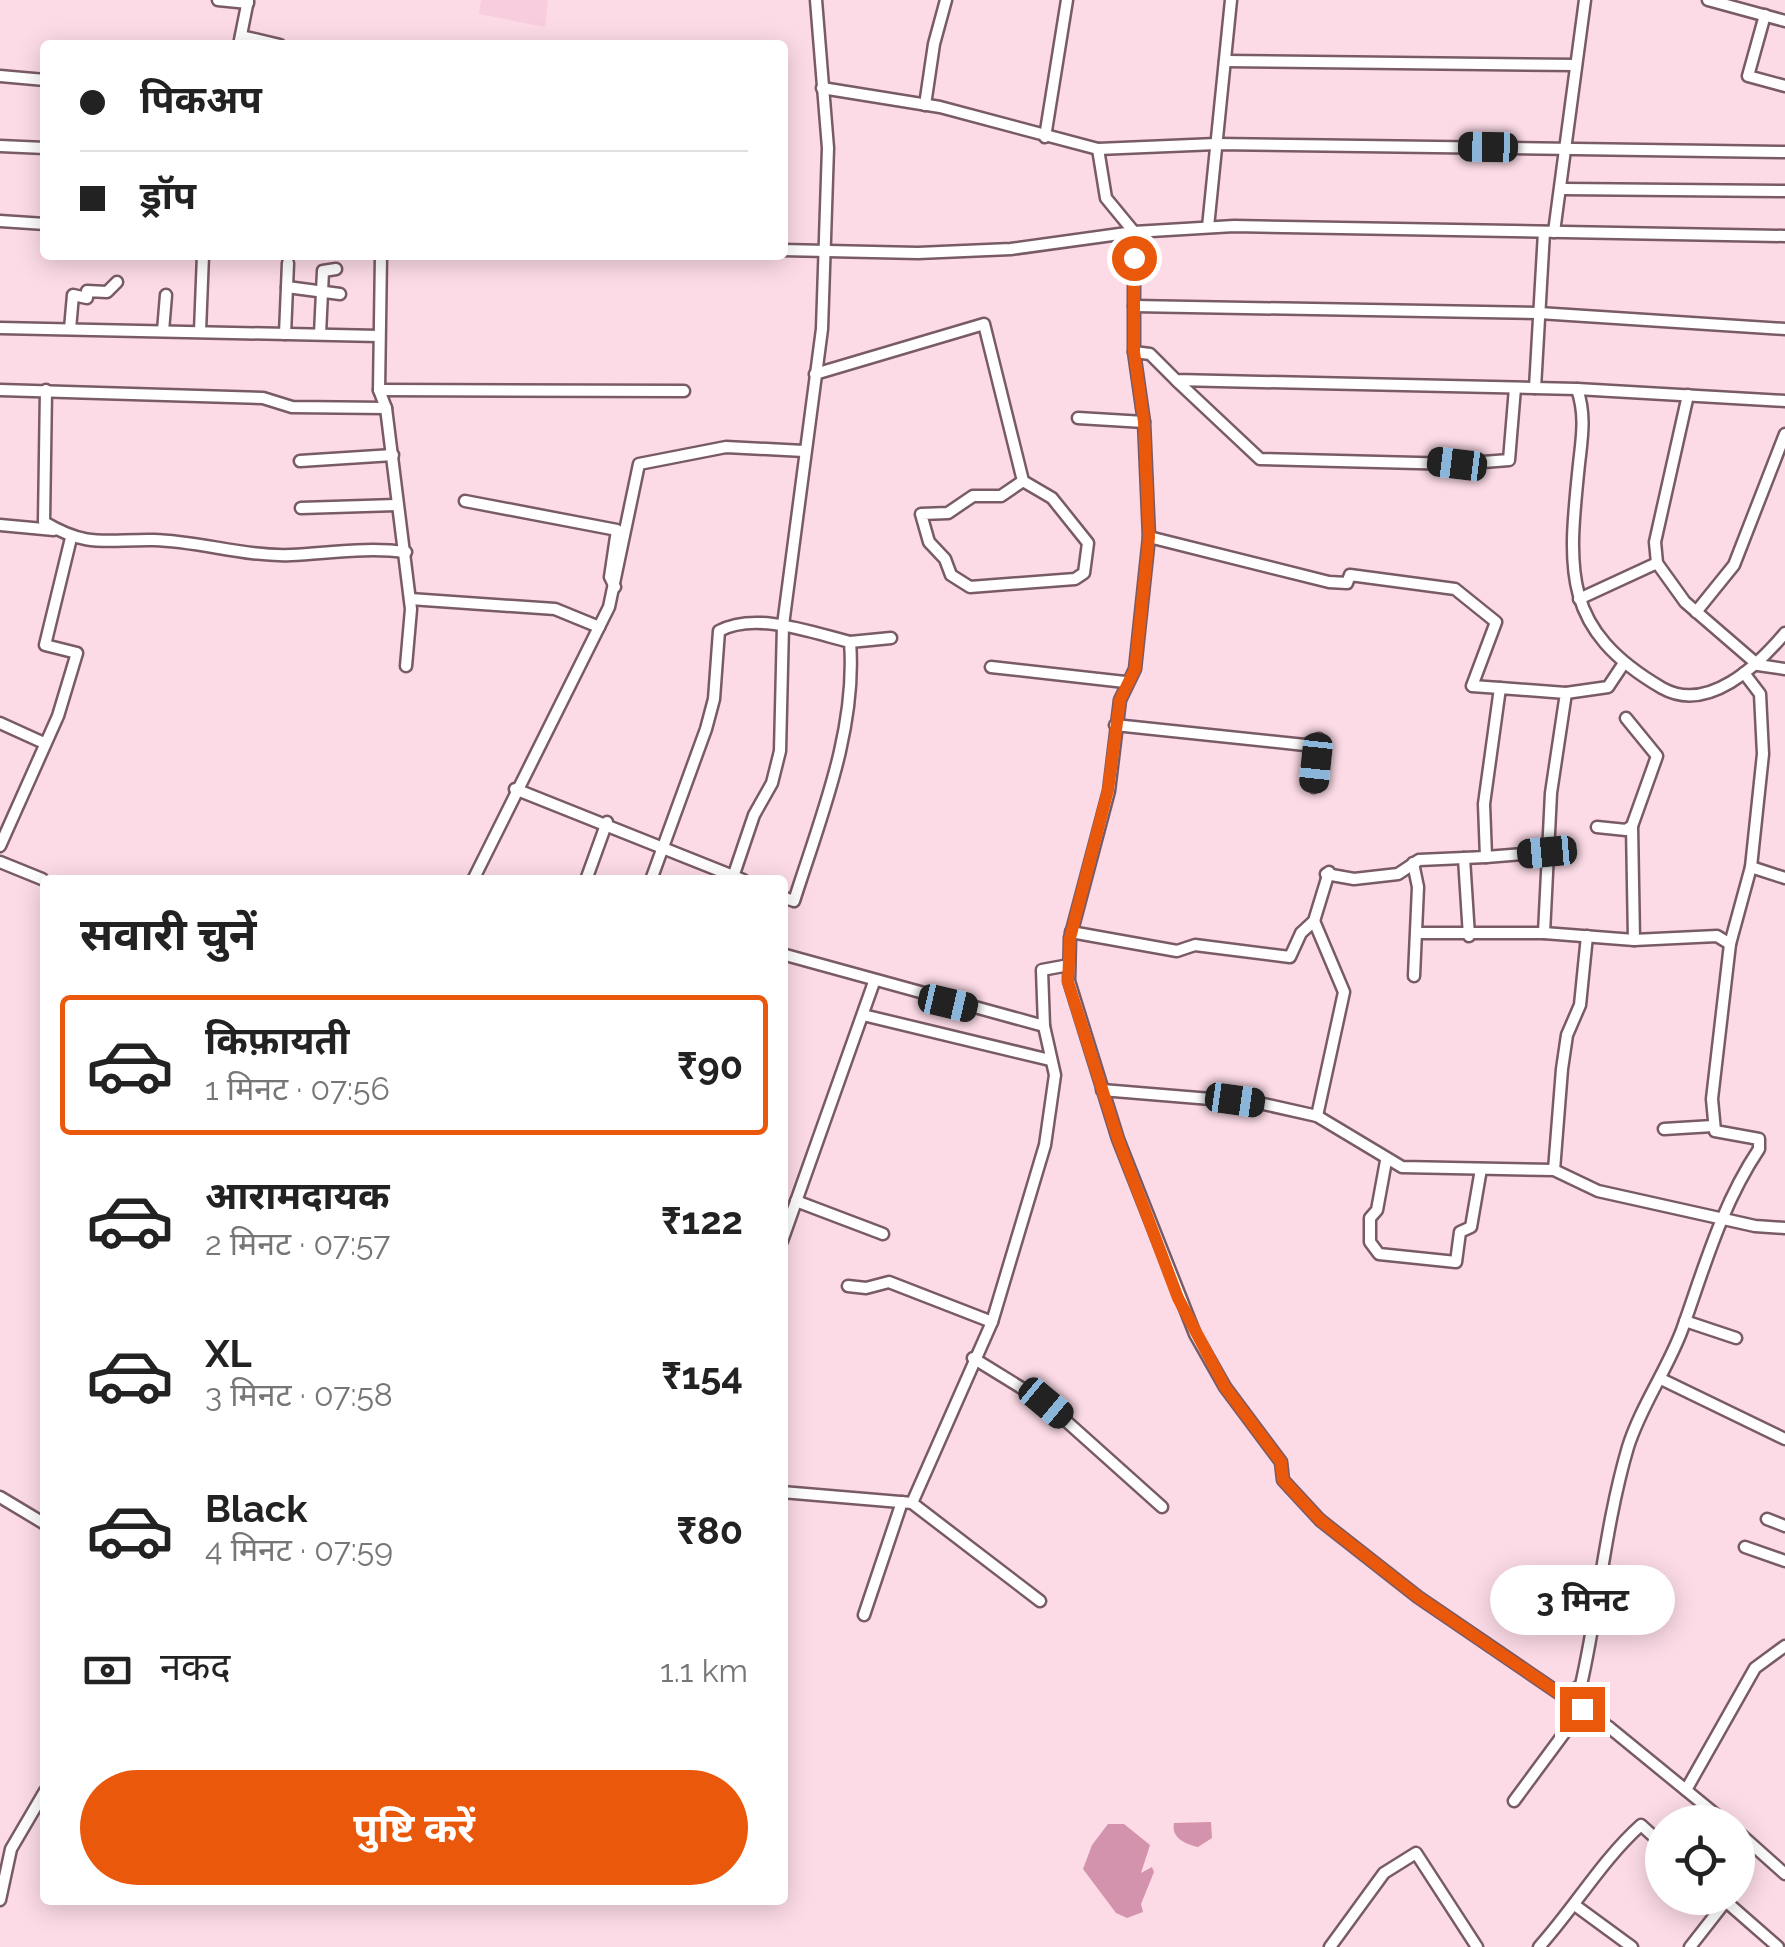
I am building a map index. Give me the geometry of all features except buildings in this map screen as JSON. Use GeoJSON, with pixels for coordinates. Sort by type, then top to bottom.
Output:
{"type":"FeatureCollection","features":[{"type":"Feature","properties":{"kind":"street"},"geometry":{"type":"LineString","coordinates":[[218,0],[248,2],[240,40]]}},
{"type":"Feature","properties":{"kind":"street"},"geometry":{"type":"LineString","coordinates":[[737,875],[754,815],[772,783],[780,751],[783,625],[816,374],[827,251],[828,148],[816,0]]}},
{"type":"Feature","properties":{"kind":"street"},"geometry":{"type":"LineString","coordinates":[[926,104],[934,44],[946,0]]}},
{"type":"Feature","properties":{"kind":"street"},"geometry":{"type":"LineString","coordinates":[[1045,138],[1067,0]]}},
{"type":"Feature","properties":{"kind":"street"},"geometry":{"type":"LineString","coordinates":[[1208,228],[1231,0]]}},
{"type":"Feature","properties":{"kind":"street"},"geometry":{"type":"LineString","coordinates":[[1535,388],[1549,232],[1563,189],[1584,0]]}},
{"type":"Feature","properties":{"kind":"street"},"geometry":{"type":"LineString","coordinates":[[1708,0],[1785,21]]}},
{"type":"Feature","properties":{"kind":"street"},"geometry":{"type":"LineString","coordinates":[[1764,15],[1748,76],[1785,86]]}},
{"type":"Feature","properties":{"kind":"street"},"geometry":{"type":"LineString","coordinates":[[1225,61],[1576,66]]}},
{"type":"Feature","properties":{"kind":"street"},"geometry":{"type":"LineString","coordinates":[[0,76],[40,80]]}},
{"type":"Feature","properties":{"kind":"street"},"geometry":{"type":"LineString","coordinates":[[822,88],[926,104],[1098,150],[1216,144],[1785,152]]}},
{"type":"Feature","properties":{"kind":"street"},"geometry":{"type":"LineString","coordinates":[[0,146],[40,148]]}},
{"type":"Feature","properties":{"kind":"street"},"geometry":{"type":"LineString","coordinates":[[1098,150],[1106,198],[1134,232],[1134,352],[1144,422],[1149,537],[1135,669],[1126,682],[1115,726],[1108,790],[1072,932],[1068,982],[1102,1090],[1178,1298],[1225,1387],[1281,1462],[1283,1480],[1320,1520],[1418,1597],[1582,1709],[1705,1805]]}},
{"type":"Feature","properties":{"kind":"street"},"geometry":{"type":"LineString","coordinates":[[1563,189],[1785,191]]}},
{"type":"Feature","properties":{"kind":"street"},"geometry":{"type":"LineString","coordinates":[[0,220],[40,224]]}},
{"type":"Feature","properties":{"kind":"street"},"geometry":{"type":"LineString","coordinates":[[788,250],[1011,249],[1134,232],[1208,228],[1785,236]]}},
{"type":"Feature","properties":{"kind":"street"},"geometry":{"type":"LineString","coordinates":[[200,332],[203,260]]}},
{"type":"Feature","properties":{"kind":"street"},"geometry":{"type":"LineString","coordinates":[[382,260],[378,390],[386,408],[396,505],[406,552],[410,600],[406,666]]}},
{"type":"Feature","properties":{"kind":"street"},"geometry":{"type":"LineString","coordinates":[[284,334],[288,263]]}},
{"type":"Feature","properties":{"kind":"street"},"geometry":{"type":"LineString","coordinates":[[320,334],[323,270],[336,269]]}},
{"type":"Feature","properties":{"kind":"street"},"geometry":{"type":"LineString","coordinates":[[70,329],[73,295],[86,298],[87,290],[107,292],[117,282]]}},
{"type":"Feature","properties":{"kind":"street"},"geometry":{"type":"LineString","coordinates":[[286,287],[340,294]]}},
{"type":"Feature","properties":{"kind":"street"},"geometry":{"type":"LineString","coordinates":[[163,331],[166,295]]}},
{"type":"Feature","properties":{"kind":"street"},"geometry":{"type":"LineString","coordinates":[[1134,306],[1540,313],[1785,329]]}},
{"type":"Feature","properties":{"kind":"street"},"geometry":{"type":"LineString","coordinates":[[285,317],[298,316]]}},
{"type":"Feature","properties":{"kind":"street"},"geometry":{"type":"LineString","coordinates":[[816,374],[984,324],[1023,481],[1052,498],[1088,542],[1084,573],[1075,579],[970,587],[950,575],[945,559],[929,542],[921,514],[948,513],[974,496],[1002,496],[1023,481]]}},
{"type":"Feature","properties":{"kind":"street"},"geometry":{"type":"LineString","coordinates":[[0,328],[380,336]]}},
{"type":"Feature","properties":{"kind":"street"},"geometry":{"type":"LineString","coordinates":[[1134,352],[1150,354],[1260,458],[1457,464],[1509,460],[1515,388]]}},
{"type":"Feature","properties":{"kind":"street"},"geometry":{"type":"LineString","coordinates":[[1176,380],[1577,389],[1785,402]]}},
{"type":"Feature","properties":{"kind":"street"},"geometry":{"type":"LineString","coordinates":[[1577,389],[1585,410],[1574,514],[1574,585],[1590,628],[1624,664],[1667,691],[1694,694],[1719,688],[1758,665],[1785,633]]}},
{"type":"Feature","properties":{"kind":"street"},"geometry":{"type":"LineString","coordinates":[[0,390],[262,398],[292,407],[386,408]]}},
{"type":"Feature","properties":{"kind":"street"},"geometry":{"type":"LineString","coordinates":[[46,390],[44,522],[70,538],[100,544],[155,540],[290,555],[372,548],[406,552]]}},
{"type":"Feature","properties":{"kind":"street"},"geometry":{"type":"LineString","coordinates":[[378,390],[684,391]]}},
{"type":"Feature","properties":{"kind":"street"},"geometry":{"type":"LineString","coordinates":[[1688,395],[1655,542],[1657,563],[1696,612],[1758,665],[1785,669]]}},
{"type":"Feature","properties":{"kind":"street"},"geometry":{"type":"LineString","coordinates":[[1078,418],[1144,422]]}},
{"type":"Feature","properties":{"kind":"street"},"geometry":{"type":"LineString","coordinates":[[1696,612],[1734,565],[1785,434]]}},
{"type":"Feature","properties":{"kind":"street"},"geometry":{"type":"LineString","coordinates":[[475,875],[515,789],[552,728],[599,627],[614,587],[639,464],[726,447],[804,451]]}},
{"type":"Feature","properties":{"kind":"street"},"geometry":{"type":"LineString","coordinates":[[300,461],[393,455]]}},
{"type":"Feature","properties":{"kind":"street"},"geometry":{"type":"LineString","coordinates":[[466,501],[617,530],[610,577],[614,587]]}},
{"type":"Feature","properties":{"kind":"street"},"geometry":{"type":"LineString","coordinates":[[301,508],[396,505]]}},
{"type":"Feature","properties":{"kind":"street"},"geometry":{"type":"LineString","coordinates":[[0,525],[58,530]]}},
{"type":"Feature","properties":{"kind":"street"},"geometry":{"type":"LineString","coordinates":[[1149,537],[1330,582],[1348,583],[1350,575],[1455,590],[1496,622],[1472,686],[1566,693],[1608,687],[1624,664]]}},
{"type":"Feature","properties":{"kind":"street"},"geometry":{"type":"LineString","coordinates":[[0,846],[58,716],[77,653],[44,644],[70,538]]}},
{"type":"Feature","properties":{"kind":"street"},"geometry":{"type":"LineString","coordinates":[[1579,599],[1657,563]]}},
{"type":"Feature","properties":{"kind":"street"},"geometry":{"type":"LineString","coordinates":[[410,600],[555,609],[599,627]]}},
{"type":"Feature","properties":{"kind":"street"},"geometry":{"type":"LineString","coordinates":[[653,875],[714,698],[719,631],[728,626],[783,625],[850,642],[891,638]]}},
{"type":"Feature","properties":{"kind":"street"},"geometry":{"type":"LineString","coordinates":[[788,900],[794,902],[825,810],[848,705],[850,642]]}},
{"type":"Feature","properties":{"kind":"street"},"geometry":{"type":"LineString","coordinates":[[992,667],[1126,682]]}},
{"type":"Feature","properties":{"kind":"street"},"geometry":{"type":"LineString","coordinates":[[1564,1696],[1581,1685],[1592,1638],[1600,1564],[1629,1444],[1685,1320],[1708,1247],[1759,1149],[1759,1140],[1714,1130],[1713,1126],[1730,944],[1751,867],[1763,754],[1760,694],[1744,673]]}},
{"type":"Feature","properties":{"kind":"street"},"geometry":{"type":"LineString","coordinates":[[1486,857],[1484,804],[1500,688]]}},
{"type":"Feature","properties":{"kind":"street"},"geometry":{"type":"LineString","coordinates":[[1544,933],[1547,852],[1566,693]]}},
{"type":"Feature","properties":{"kind":"street"},"geometry":{"type":"LineString","coordinates":[[1626,718],[1656,756],[1632,826],[1634,940]]}},
{"type":"Feature","properties":{"kind":"street"},"geometry":{"type":"LineString","coordinates":[[0,723],[44,743]]}},
{"type":"Feature","properties":{"kind":"street"},"geometry":{"type":"LineString","coordinates":[[1115,726],[1305,745],[1319,739],[1314,787]]}},
{"type":"Feature","properties":{"kind":"street"},"geometry":{"type":"LineString","coordinates":[[515,789],[608,822],[728,875]]}},
{"type":"Feature","properties":{"kind":"street"},"geometry":{"type":"LineString","coordinates":[[588,875],[608,822]]}},
{"type":"Feature","properties":{"kind":"street"},"geometry":{"type":"LineString","coordinates":[[1598,827],[1626,830],[1632,826]]}},
{"type":"Feature","properties":{"kind":"street"},"geometry":{"type":"LineString","coordinates":[[1072,932],[1178,951],[1195,945],[1290,957],[1301,933],[1314,921],[1329,872],[1354,879],[1398,874],[1413,863],[1547,852]]}},
{"type":"Feature","properties":{"kind":"street"},"geometry":{"type":"LineString","coordinates":[[1464,858],[1469,936]]}},
{"type":"Feature","properties":{"kind":"street"},"geometry":{"type":"LineString","coordinates":[[0,862],[40,877]]}},
{"type":"Feature","properties":{"kind":"street"},"geometry":{"type":"LineString","coordinates":[[1413,863],[1418,886],[1414,976]]}},
{"type":"Feature","properties":{"kind":"street"},"geometry":{"type":"LineString","coordinates":[[1751,867],[1785,878]]}},
{"type":"Feature","properties":{"kind":"street"},"geometry":{"type":"LineString","coordinates":[[1314,921],[1344,992],[1317,1116]]}},
{"type":"Feature","properties":{"kind":"street"},"geometry":{"type":"LineString","coordinates":[[1417,933],[1544,933],[1634,940],[1718,936],[1730,944]]}},
{"type":"Feature","properties":{"kind":"street"},"geometry":{"type":"LineString","coordinates":[[1554,1170],[1562,1069],[1567,1035],[1580,1005],[1588,936]]}},
{"type":"Feature","properties":{"kind":"street"},"geometry":{"type":"LineString","coordinates":[[788,956],[1044,1026]]}},
{"type":"Feature","properties":{"kind":"street"},"geometry":{"type":"LineString","coordinates":[[864,1615],[907,1503],[992,1322],[1045,1145],[1055,1074],[1044,1026],[1042,970],[1069,964]]}},
{"type":"Feature","properties":{"kind":"street"},"geometry":{"type":"LineString","coordinates":[[788,1224],[874,982]]}},
{"type":"Feature","properties":{"kind":"street"},"geometry":{"type":"LineString","coordinates":[[862,1015],[1050,1060]]}},
{"type":"Feature","properties":{"kind":"street"},"geometry":{"type":"LineString","coordinates":[[1102,1090],[1141,1096],[1212,1096],[1317,1116],[1386,1162],[1439,1171],[1554,1170],[1598,1191],[1785,1228]]}},
{"type":"Feature","properties":{"kind":"street"},"geometry":{"type":"LineString","coordinates":[[1664,1129],[1713,1126]]}},
{"type":"Feature","properties":{"kind":"street"},"geometry":{"type":"LineString","coordinates":[[1386,1162],[1377,1210],[1370,1218],[1370,1242],[1379,1254],[1456,1262],[1460,1232],[1470,1227],[1481,1169]]}},
{"type":"Feature","properties":{"kind":"street"},"geometry":{"type":"LineString","coordinates":[[796,1201],[884,1234]]}},
{"type":"Feature","properties":{"kind":"street"},"geometry":{"type":"LineString","coordinates":[[848,1286],[866,1288],[889,1282],[992,1322]]}},
{"type":"Feature","properties":{"kind":"street"},"geometry":{"type":"LineString","coordinates":[[1685,1320],[1736,1338]]}},
{"type":"Feature","properties":{"kind":"street"},"geometry":{"type":"LineString","coordinates":[[972,1358],[1046,1403],[1162,1508]]}},
{"type":"Feature","properties":{"kind":"street"},"geometry":{"type":"LineString","coordinates":[[1661,1379],[1785,1439]]}},
{"type":"Feature","properties":{"kind":"street"},"geometry":{"type":"LineString","coordinates":[[788,1493],[907,1503],[1040,1601]]}},
{"type":"Feature","properties":{"kind":"street"},"geometry":{"type":"LineString","coordinates":[[0,1498],[40,1521]]}},
{"type":"Feature","properties":{"kind":"street"},"geometry":{"type":"LineString","coordinates":[[1767,1519],[1785,1526]]}},
{"type":"Feature","properties":{"kind":"street"},"geometry":{"type":"LineString","coordinates":[[1745,1547],[1785,1561]]}},
{"type":"Feature","properties":{"kind":"street"},"geometry":{"type":"LineString","coordinates":[[1686,1790],[1755,1668],[1785,1646]]}},
{"type":"Feature","properties":{"kind":"street"},"geometry":{"type":"LineString","coordinates":[[1514,1801],[1582,1709]]}},
{"type":"Feature","properties":{"kind":"street"},"geometry":{"type":"LineString","coordinates":[[0,1900],[10,1849],[40,1800]]}},
{"type":"Feature","properties":{"kind":"street"},"geometry":{"type":"LineString","coordinates":[[1539,1947],[1576,1906],[1614,1849],[1641,1824],[1645,1828]]}},
{"type":"Feature","properties":{"kind":"street"},"geometry":{"type":"LineString","coordinates":[[1755,1847],[1785,1874]]}},
{"type":"Feature","properties":{"kind":"street"},"geometry":{"type":"LineString","coordinates":[[1330,1947],[1384,1872],[1416,1853],[1477,1947]]}},
{"type":"Feature","properties":{"kind":"street"},"geometry":{"type":"LineString","coordinates":[[1576,1906],[1632,1947]]}},
{"type":"Feature","properties":{"kind":"street"},"geometry":{"type":"LineString","coordinates":[[1690,1947],[1713,1915]]}},
{"type":"Feature","properties":{"kind":"street"},"geometry":{"type":"LineString","coordinates":[[1742,1915],[1778,1947]]}},
{"type":"Feature","properties":{"kind":"shaded area"},"geometry":{"type":"Polygon","coordinates":[[[481,0],[548,0],[545,27],[479,14],[481,0]]]}},
{"type":"Feature","properties":{"kind":"shaded area"},"geometry":{"type":"Polygon","coordinates":[[[1211,1822],[1212,1838],[1198,1847],[1180,1840],[1175,1833],[1174,1823],[1211,1822]]]}},
{"type":"Feature","properties":{"kind":"shaded area"},"geometry":{"type":"Polygon","coordinates":[[[1108,1824],[1124,1824],[1150,1845],[1141,1873],[1152,1867],[1154,1872],[1141,1904],[1143,1912],[1127,1918],[1116,1913],[1083,1869],[1092,1845],[1108,1824]]]}},
{"type":"Feature","properties":{"kind":"route"},"geometry":{"type":"LineString","coordinates":[[1134,258],[1134,352],[1144,422],[1149,537],[1135,669],[1120,700],[1108,790],[1070,938],[1068,982],[1118,1139],[1178,1298],[1225,1387],[1281,1462],[1283,1480],[1320,1520],[1418,1597],[1582,1709]]}}]}
